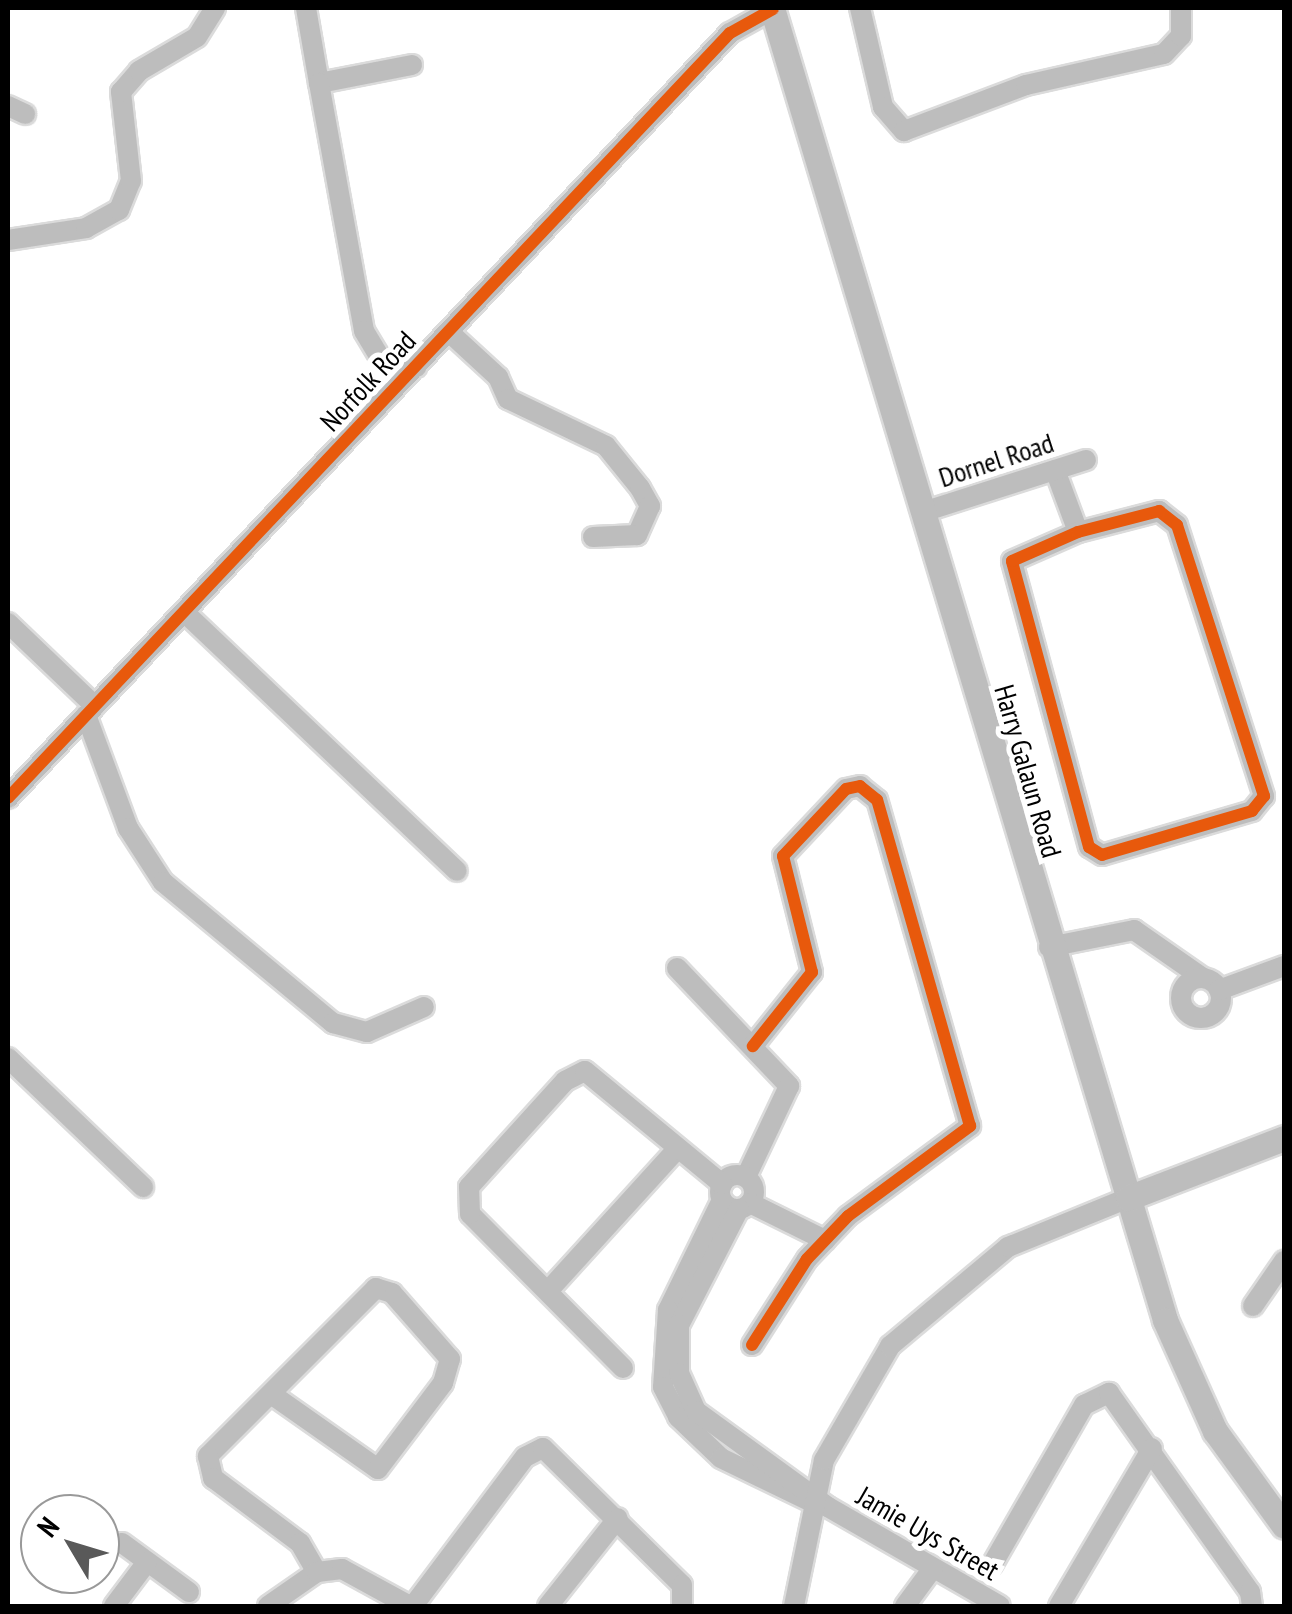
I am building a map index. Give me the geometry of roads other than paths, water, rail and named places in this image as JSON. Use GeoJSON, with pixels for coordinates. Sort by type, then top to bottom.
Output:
{"type":"FeatureCollection","features":[{"type":"Feature","properties":{"kind":"main road","name":"Harry Galaun Road"},"geometry":{"type":"LineString","coordinates":[[772,8],[1049,947],[1188,1378],[1251,1487],[1284,1526]]}},
{"type":"Feature","properties":{"kind":"main road"},"geometry":{"type":"LineString","coordinates":[[1128,1198],[1284,1138]]}},
{"type":"Feature","properties":{"kind":"street"},"geometry":{"type":"LineString","coordinates":[[8,240],[86,228],[119,210],[131,182],[121,92],[138,71],[197,37],[215,8]]}},
{"type":"Feature","properties":{"kind":"street"},"geometry":{"type":"LineString","coordinates":[[306,8],[360,320],[382,362],[416,367]]}},
{"type":"Feature","properties":{"kind":"street","name":"Norfolk Road"},"geometry":{"type":"LineString","coordinates":[[8,798],[730,33],[772,8]]}},
{"type":"Feature","properties":{"kind":"street"},"geometry":{"type":"LineString","coordinates":[[860,8],[884,107],[904,132],[1026,85],[1164,54],[1180,36],[1181,8]]}},
{"type":"Feature","properties":{"kind":"street"},"geometry":{"type":"LineString","coordinates":[[319,83],[412,65]]}},
{"type":"Feature","properties":{"kind":"street"},"geometry":{"type":"LineString","coordinates":[[449,332],[498,377],[508,399],[606,446],[640,488],[650,506],[638,535],[593,536]]}},
{"type":"Feature","properties":{"kind":"street","name":"Dornel Road"},"geometry":{"type":"LineString","coordinates":[[923,512],[1086,460]]}},
{"type":"Feature","properties":{"kind":"street"},"geometry":{"type":"LineString","coordinates":[[1055,470],[1078,532]]}},
{"type":"Feature","properties":{"kind":"street"},"geometry":{"type":"LineString","coordinates":[[1160,511],[1175,520],[1262,783],[1259,808],[1119,854],[1091,850],[1011,567],[1016,555],[1078,532],[1160,511]]}},
{"type":"Feature","properties":{"kind":"street"},"geometry":{"type":"LineString","coordinates":[[184,612],[457,871]]}},
{"type":"Feature","properties":{"kind":"street"},"geometry":{"type":"LineString","coordinates":[[8,623],[90,711],[128,828],[162,882],[332,1023],[366,1032],[424,1007]]}},
{"type":"Feature","properties":{"kind":"street"},"geometry":{"type":"LineString","coordinates":[[752,1345],[825,1240],[964,1137],[972,1114],[877,800],[860,786],[846,789],[783,856],[812,972],[753,1046]]}},
{"type":"Feature","properties":{"kind":"street"},"geometry":{"type":"LineString","coordinates":[[1049,947],[1134,930],[1178,959],[1202,985],[1284,966]]}},
{"type":"Feature","properties":{"kind":"street"},"geometry":{"type":"LineString","coordinates":[[677,968],[753,1046],[789,1092],[746,1177],[668,1310],[660,1362],[678,1418],[736,1466],[817,1500]]}},
{"type":"Feature","properties":{"kind":"street"},"geometry":{"type":"LineString","coordinates":[[8,1058],[143,1187]]}},
{"type":"Feature","properties":{"kind":"street"},"geometry":{"type":"LineString","coordinates":[[622,1368],[470,1214],[465,1197],[564,1081],[593,1072],[733,1199],[825,1240]]}},
{"type":"Feature","properties":{"kind":"street"},"geometry":{"type":"LineString","coordinates":[[548,1290],[678,1148]]}},
{"type":"Feature","properties":{"kind":"street"},"geometry":{"type":"LineString","coordinates":[[794,1606],[824,1460],[857,1392],[928,1309],[1008,1247],[1128,1198]]}},
{"type":"Feature","properties":{"kind":"street"},"geometry":{"type":"LineString","coordinates":[[733,1199],[687,1304],[676,1348],[696,1411],[786,1471],[817,1500]]}},
{"type":"Feature","properties":{"kind":"street"},"geometry":{"type":"LineString","coordinates":[[1254,1306],[1284,1261]]}},
{"type":"Feature","properties":{"kind":"street"},"geometry":{"type":"LineString","coordinates":[[274,1396],[378,1469],[443,1383],[450,1359],[380,1287],[274,1396],[216,1447],[206,1466],[300,1543],[317,1572]]}},
{"type":"Feature","properties":{"kind":"street"},"geometry":{"type":"LineString","coordinates":[[992,1565],[1092,1397],[1115,1396],[1250,1592],[1252,1606]]}},
{"type":"Feature","properties":{"kind":"street"},"geometry":{"type":"LineString","coordinates":[[736,1466],[748,1446]]}},
{"type":"Feature","properties":{"kind":"street"},"geometry":{"type":"LineString","coordinates":[[268,1606],[317,1572],[354,1571],[412,1606],[537,1448],[618,1518],[682,1584],[682,1606]]}},
{"type":"Feature","properties":{"kind":"street"},"geometry":{"type":"LineString","coordinates":[[1059,1606],[1152,1448]]}},
{"type":"Feature","properties":{"kind":"street"},"geometry":{"type":"LineString","coordinates":[[786,1471],[824,1460]]}},
{"type":"Feature","properties":{"kind":"street","name":"Jamie Uys Street"},"geometry":{"type":"LineString","coordinates":[[817,1500],[1000,1606]]}},
{"type":"Feature","properties":{"kind":"street"},"geometry":{"type":"LineString","coordinates":[[548,1606],[618,1518]]}},
{"type":"Feature","properties":{"kind":"street"},"geometry":{"type":"LineString","coordinates":[[122,1543],[189,1592]]}},
{"type":"Feature","properties":{"kind":"street"},"geometry":{"type":"LineString","coordinates":[[114,1606],[146,1562]]}},
{"type":"Feature","properties":{"kind":"street"},"geometry":{"type":"LineString","coordinates":[[905,1606],[933,1568]]}}]}
